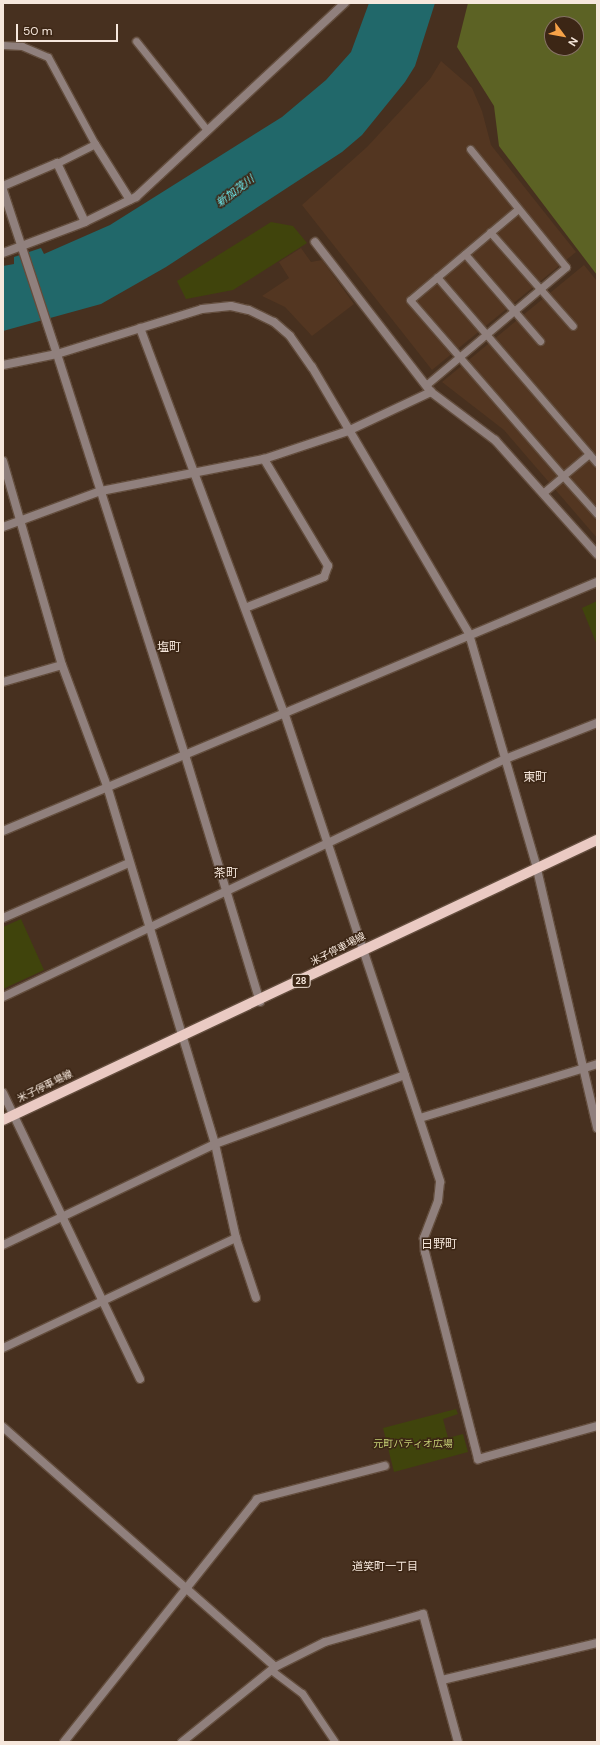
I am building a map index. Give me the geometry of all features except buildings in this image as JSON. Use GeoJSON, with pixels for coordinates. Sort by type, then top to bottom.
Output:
{"type":"FeatureCollection","features":[{"type":"Feature","properties":{"kind":"main road","name":"米子停車場線"},"geometry":{"type":"LineString","coordinates":[[3,1120],[181,1034],[260,1002],[363,949],[536,866],[597,840]]}},
{"type":"Feature","properties":{"kind":"street"},"geometry":{"type":"LineString","coordinates":[[3,253],[24,248],[85,222],[130,200],[345,3]]}},
{"type":"Feature","properties":{"kind":"street"},"geometry":{"type":"LineString","coordinates":[[95,144],[130,200]]}},
{"type":"Feature","properties":{"kind":"street"},"geometry":{"type":"LineString","coordinates":[[3,186],[57,163],[85,222]]}},
{"type":"Feature","properties":{"kind":"street"},"geometry":{"type":"LineString","coordinates":[[3,190],[49,325],[185,755],[224,890],[260,1002]]}},
{"type":"Feature","properties":{"kind":"street"},"geometry":{"type":"LineString","coordinates":[[314,242],[431,392],[495,440],[597,554]]}},
{"type":"Feature","properties":{"kind":"street"},"geometry":{"type":"LineString","coordinates":[[3,365],[57,354],[202,309],[231,306],[249,310],[274,322],[290,336],[312,367],[348,431],[469,634],[536,866],[585,1068],[597,1128]]}},
{"type":"Feature","properties":{"kind":"street"},"geometry":{"type":"LineString","coordinates":[[140,328],[192,474],[245,608],[285,715],[329,842],[440,1182],[438,1201],[424,1238],[425,1252],[478,1459],[597,1426]]}},
{"type":"Feature","properties":{"kind":"street"},"geometry":{"type":"LineString","coordinates":[[3,528],[101,491],[264,459],[348,431],[431,392]]}},
{"type":"Feature","properties":{"kind":"street"},"geometry":{"type":"LineString","coordinates":[[245,608],[324,576],[328,566],[264,459]]}},
{"type":"Feature","properties":{"kind":"street"},"geometry":{"type":"LineString","coordinates":[[3,461],[22,521],[62,665],[107,786],[129,864],[215,1144],[236,1238],[256,1298]]}},
{"type":"Feature","properties":{"kind":"street"},"geometry":{"type":"LineString","coordinates":[[3,831],[107,786],[285,715],[469,634],[597,582]]}},
{"type":"Feature","properties":{"kind":"street"},"geometry":{"type":"LineString","coordinates":[[3,682],[62,665]]}},
{"type":"Feature","properties":{"kind":"street"},"geometry":{"type":"LineString","coordinates":[[3,997],[224,890],[506,759],[597,723]]}},
{"type":"Feature","properties":{"kind":"street"},"geometry":{"type":"LineString","coordinates":[[3,918],[129,864]]}},
{"type":"Feature","properties":{"kind":"street"},"geometry":{"type":"LineString","coordinates":[[420,1118],[597,1064]]}},
{"type":"Feature","properties":{"kind":"street"},"geometry":{"type":"LineString","coordinates":[[3,1245],[215,1144],[405,1075]]}},
{"type":"Feature","properties":{"kind":"street"},"geometry":{"type":"LineString","coordinates":[[3,1092],[61,1217],[140,1379]]}},
{"type":"Feature","properties":{"kind":"street"},"geometry":{"type":"LineString","coordinates":[[3,1348],[236,1238]]}},
{"type":"Feature","properties":{"kind":"street"},"geometry":{"type":"LineString","coordinates":[[3,1427],[185,1586],[273,1669]]}},
{"type":"Feature","properties":{"kind":"street"},"geometry":{"type":"LineString","coordinates":[[64,1742],[185,1586],[257,1499],[385,1466]]}},
{"type":"Feature","properties":{"kind":"street"},"geometry":{"type":"LineString","coordinates":[[182,1742],[273,1669],[325,1642],[423,1614],[458,1742]]}},
{"type":"Feature","properties":{"kind":"street"},"geometry":{"type":"LineString","coordinates":[[442,1680],[597,1643]]}},
{"type":"Feature","properties":{"kind":"lane"},"geometry":{"type":"LineString","coordinates":[[136,41],[207,130]]}},
{"type":"Feature","properties":{"kind":"lane"},"geometry":{"type":"LineString","coordinates":[[3,45],[22,46],[48,57],[95,144],[57,163]]}},
{"type":"Feature","properties":{"kind":"lane"},"geometry":{"type":"LineString","coordinates":[[426,385],[566,267],[470,149]]}},
{"type":"Feature","properties":{"kind":"lane"},"geometry":{"type":"LineString","coordinates":[[518,209],[410,300],[597,514]]}},
{"type":"Feature","properties":{"kind":"lane"},"geometry":{"type":"LineString","coordinates":[[490,232],[573,326]]}},
{"type":"Feature","properties":{"kind":"lane"},"geometry":{"type":"LineString","coordinates":[[465,254],[540,341]]}},
{"type":"Feature","properties":{"kind":"lane"},"geometry":{"type":"LineString","coordinates":[[437,277],[597,463]]}},
{"type":"Feature","properties":{"kind":"lane"},"geometry":{"type":"LineString","coordinates":[[543,493],[589,454]]}},
{"type":"Feature","properties":{"kind":"lane"},"geometry":{"type":"LineString","coordinates":[[273,1669],[302,1693],[334,1742]]}},
{"type":"Feature","properties":{"kind":"shaded area"},"geometry":{"type":"Polygon","coordinates":[[[441,61],[472,88],[482,111],[491,145],[576,252],[432,370],[302,205],[367,147],[430,79],[441,61]]]}},
{"type":"Feature","properties":{"kind":"shaded area"},"geometry":{"type":"Polygon","coordinates":[[[301,248],[311,262],[322,260],[354,304],[312,336],[285,307],[262,296],[289,278],[279,262],[301,248]]]}},
{"type":"Feature","properties":{"kind":"shaded area"},"geometry":{"type":"Polygon","coordinates":[[[584,265],[597,281],[597,538],[504,430],[442,382],[584,265]]]}},
{"type":"Feature","properties":{"kind":"green space"},"geometry":{"type":"Polygon","coordinates":[[[468,3],[597,3],[597,275],[499,146],[494,106],[457,47],[468,3]]]}},
{"type":"Feature","properties":{"kind":"green space"},"geometry":{"type":"Polygon","coordinates":[[[271,222],[293,226],[307,243],[233,290],[186,299],[177,281],[271,222]]]}},
{"type":"Feature","properties":{"kind":"green space"},"geometry":{"type":"Polygon","coordinates":[[[597,601],[597,645],[582,608],[597,601]]]}},
{"type":"Feature","properties":{"kind":"green space"},"geometry":{"type":"Polygon","coordinates":[[[21,919],[44,970],[3,989],[3,927],[21,919]]]}},
{"type":"Feature","properties":{"kind":"green space","name":"元町パティオ広場"},"geometry":{"type":"Polygon","coordinates":[[[456,1409],[458,1414],[443,1419],[448,1438],[463,1434],[468,1452],[394,1472],[383,1428],[456,1409]]]}},
{"type":"Feature","properties":{"kind":"water","name":"新加茂川"},"geometry":{"type":"Polygon","coordinates":[[[369,3],[435,3],[415,66],[405,82],[362,135],[342,152],[166,267],[101,304],[3,331],[3,266],[14,264],[14,257],[41,248],[44,254],[110,225],[282,117],[326,80],[351,52],[369,3]]]}},
{"type":"Feature","properties":{"kind":"district","name":"塩町"},"geometry":{"type":"Point","coordinates":[169,648]}},
{"type":"Feature","properties":{"kind":"district","name":"東町"},"geometry":{"type":"Point","coordinates":[535,778]}},
{"type":"Feature","properties":{"kind":"district","name":"茶町"},"geometry":{"type":"Point","coordinates":[226,874]}},
{"type":"Feature","properties":{"kind":"district","name":"日野町"},"geometry":{"type":"Point","coordinates":[439,1245]}},
{"type":"Feature","properties":{"kind":"district","name":"道笑町一丁目"},"geometry":{"type":"Point","coordinates":[385,1566]}}]}
